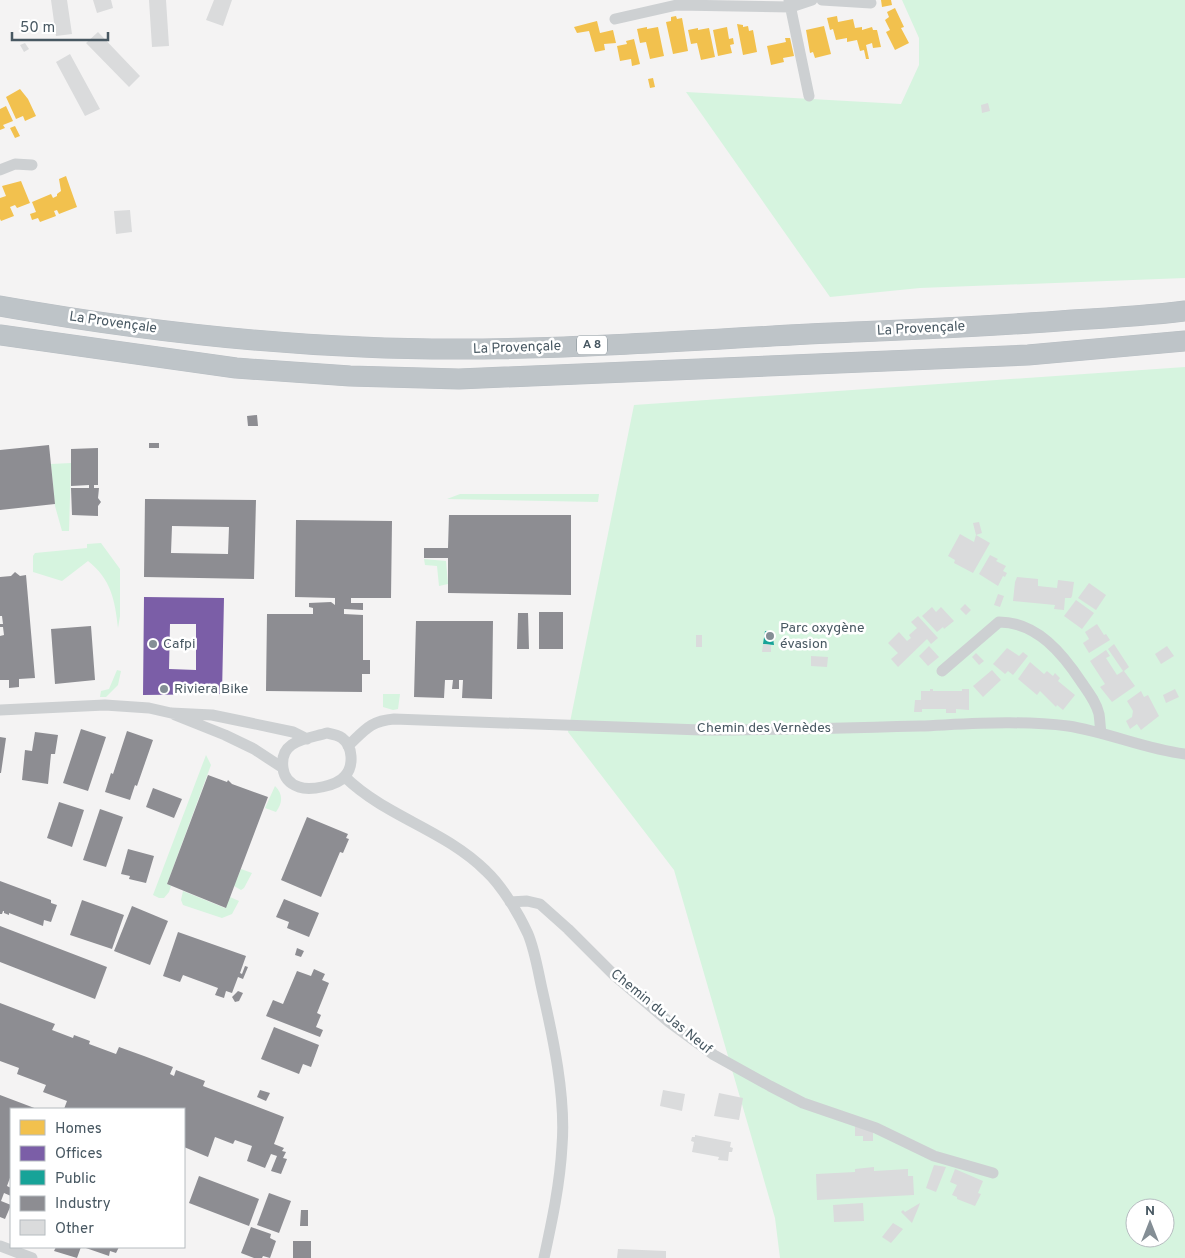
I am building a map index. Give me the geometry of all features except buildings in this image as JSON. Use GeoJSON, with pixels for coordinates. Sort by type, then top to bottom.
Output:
{"type":"FeatureCollection","features":[{"type":"Feature","properties":{"kind":"highway","name":"La Provençale"},"geometry":{"type":"LineString","coordinates":[[0,306],[158,330],[254,340],[362,347],[461,349],[572,346],[1024,324],[1185,311]]}},
{"type":"Feature","properties":{"kind":"highway","name":"La Provençale"},"geometry":{"type":"LineString","coordinates":[[0,335],[236,368],[350,376],[459,379],[1028,355],[1185,341]]}},
{"type":"Feature","properties":{"kind":"street"},"geometry":{"type":"LineString","coordinates":[[615,19],[677,5],[790,3],[812,0]]}},
{"type":"Feature","properties":{"kind":"street"},"geometry":{"type":"LineString","coordinates":[[822,0],[871,2]]}},
{"type":"Feature","properties":{"kind":"street"},"geometry":{"type":"LineString","coordinates":[[790,3],[809,96]]}},
{"type":"Feature","properties":{"kind":"street"},"geometry":{"type":"LineString","coordinates":[[0,170],[15,164],[32,165]]}},
{"type":"Feature","properties":{"kind":"street"},"geometry":{"type":"LineString","coordinates":[[942,671],[999,622],[1013,622],[1046,640],[1066,659],[1092,698],[1099,713],[1101,733]]}},
{"type":"Feature","properties":{"kind":"street"},"geometry":{"type":"LineString","coordinates":[[0,710],[105,706],[148,708],[171,713],[232,719],[293,732],[307,739]]}},
{"type":"Feature","properties":{"kind":"street"},"geometry":{"type":"LineString","coordinates":[[171,713],[182,720],[225,735],[254,749],[283,768]]}},
{"type":"Feature","properties":{"kind":"street","name":"Chemin des Vernèdes"},"geometry":{"type":"LineString","coordinates":[[348,746],[372,724],[382,720],[394,719],[701,730],[1009,723],[1067,726],[1101,733],[1161,752],[1185,754]]}},
{"type":"Feature","properties":{"kind":"street"},"geometry":{"type":"LineString","coordinates":[[327,733],[343,738],[348,746],[351,762],[345,777],[327,786],[310,789],[288,781],[282,759],[286,748],[294,742],[327,733]]}},
{"type":"Feature","properties":{"kind":"street"},"geometry":{"type":"LineString","coordinates":[[345,777],[375,802],[431,832],[460,850],[487,871],[510,902],[528,934],[552,1033],[561,1093],[563,1144],[556,1199],[544,1258]]}},
{"type":"Feature","properties":{"kind":"street","name":"Chemin du Jas Neuf"},"geometry":{"type":"LineString","coordinates":[[510,902],[528,900],[540,904],[614,975],[669,1022],[714,1055],[803,1103],[876,1128],[934,1156],[994,1173]]}},
{"type":"Feature","properties":{"kind":"street"},"geometry":{"type":"LineString","coordinates":[[0,1246],[32,1258]]}},
{"type":"Feature","properties":{"kind":"green space"},"geometry":{"type":"Polygon","coordinates":[[[902,0],[1185,0],[1185,278],[920,288],[830,297],[686,92],[901,104],[919,65],[919,38],[902,0]]]}},
{"type":"Feature","properties":{"kind":"green space"},"geometry":{"type":"Polygon","coordinates":[[[1185,367],[1185,1258],[780,1258],[775,1218],[674,870],[568,732],[634,405],[1185,367]]]}},
{"type":"Feature","properties":{"kind":"green space"},"geometry":{"type":"Polygon","coordinates":[[[71,463],[69,531],[62,531],[55,506],[51,464],[71,463]]]}},
{"type":"Feature","properties":{"kind":"green space"},"geometry":{"type":"Polygon","coordinates":[[[460,494],[599,494],[598,502],[447,499],[460,494]]]}},
{"type":"Feature","properties":{"kind":"green space"},"geometry":{"type":"Polygon","coordinates":[[[101,543],[120,569],[120,616],[118,628],[113,599],[107,583],[88,561],[62,581],[33,572],[33,556],[35,553],[87,548],[87,544],[101,543]]]}},
{"type":"Feature","properties":{"kind":"green space"},"geometry":{"type":"Polygon","coordinates":[[[424,559],[446,561],[448,584],[439,586],[437,566],[425,565],[424,559]]]}},
{"type":"Feature","properties":{"kind":"green space"},"geometry":{"type":"Polygon","coordinates":[[[117,670],[121,671],[118,685],[106,697],[100,697],[101,691],[109,689],[117,670]]]}},
{"type":"Feature","properties":{"kind":"green space"},"geometry":{"type":"Polygon","coordinates":[[[383,694],[400,694],[398,709],[393,710],[383,707],[383,694]]]}},
{"type":"Feature","properties":{"kind":"green space"},"geometry":{"type":"Polygon","coordinates":[[[206,755],[211,765],[167,884],[171,886],[169,892],[164,898],[159,898],[153,895],[206,755]]]}},
{"type":"Feature","properties":{"kind":"green space"},"geometry":{"type":"Polygon","coordinates":[[[275,786],[280,792],[281,798],[276,812],[265,808],[275,786]]]}},
{"type":"Feature","properties":{"kind":"green space"},"geometry":{"type":"Polygon","coordinates":[[[241,869],[252,873],[241,890],[234,886],[241,869]]]}},
{"type":"Feature","properties":{"kind":"green space"},"geometry":{"type":"Polygon","coordinates":[[[183,891],[225,908],[230,897],[239,901],[232,914],[222,918],[183,905],[181,900],[183,891]]]}},
{"type":"Feature","properties":{"kind":"place","name":"Parc oxygène évasion"},"geometry":{"type":"Point","coordinates":[770,636]}},
{"type":"Feature","properties":{"kind":"place","name":"Cafpi"},"geometry":{"type":"Point","coordinates":[153,644]}},
{"type":"Feature","properties":{"kind":"place","name":"Riviera Bike"},"geometry":{"type":"Point","coordinates":[164,689]}}]}
